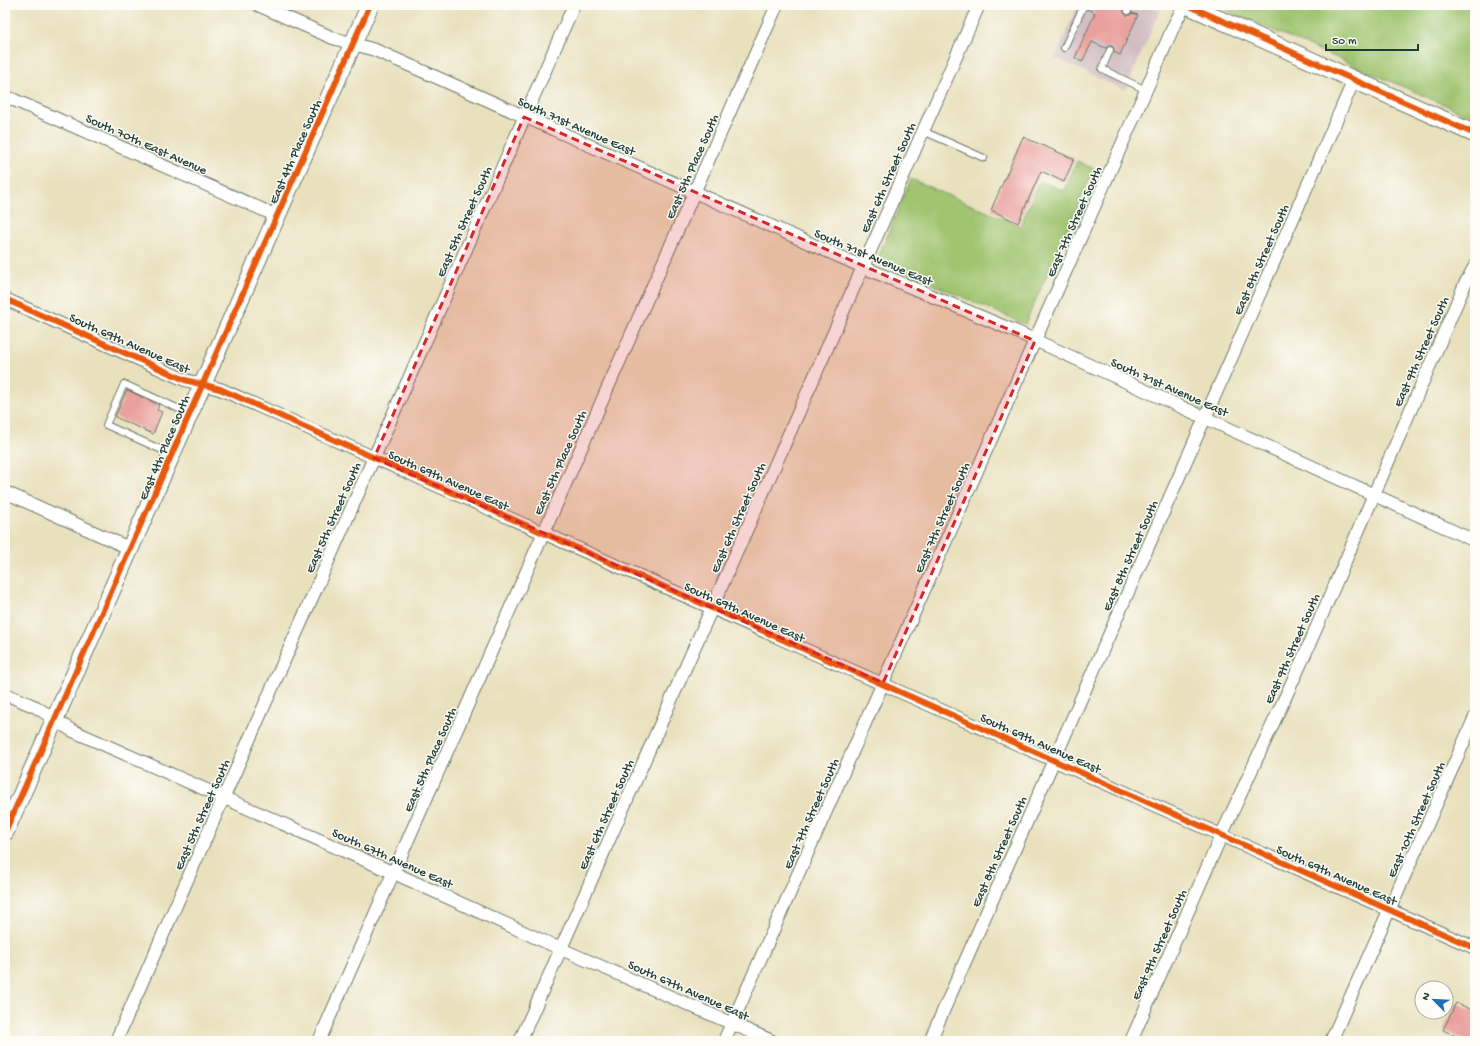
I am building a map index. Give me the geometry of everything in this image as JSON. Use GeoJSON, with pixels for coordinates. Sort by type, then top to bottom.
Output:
{"type":"FeatureCollection","features":[{"type":"Feature","properties":{"kind":"street","name":"South 71st Avenue East"},"geometry":{"type":"LineString","coordinates":[[258,5],[333,38],[375,50],[694,193],[1035,341],[1475,541]]}},
{"type":"Feature","properties":{"kind":"street","name":"East 4th Place South"},"geometry":{"type":"LineString","coordinates":[[5,832],[370,5]]}},
{"type":"Feature","properties":{"kind":"street","name":"East 5th Street South"},"geometry":{"type":"LineString","coordinates":[[116,1041],[574,5]]}},
{"type":"Feature","properties":{"kind":"street","name":"East 5th Place South"},"geometry":{"type":"LineString","coordinates":[[319,1041],[777,5]]}},
{"type":"Feature","properties":{"kind":"street","name":"East 6th Street South"},"geometry":{"type":"LineString","coordinates":[[520,1041],[979,5]]}},
{"type":"Feature","properties":{"kind":"street"},"geometry":{"type":"LineString","coordinates":[[1186,5],[1475,134]]}},
{"type":"Feature","properties":{"kind":"street","name":"East 7th Street South"},"geometry":{"type":"LineString","coordinates":[[724,1041],[1146,90],[1174,23],[1186,5]]}},
{"type":"Feature","properties":{"kind":"street","name":"East 8th Street South"},"geometry":{"type":"LineString","coordinates":[[930,1041],[1354,80]]}},
{"type":"Feature","properties":{"kind":"street","name":"South 70th East Avenue"},"geometry":{"type":"LineString","coordinates":[[5,96],[277,216]]}},
{"type":"Feature","properties":{"kind":"street","name":"East 9th Street South"},"geometry":{"type":"LineString","coordinates":[[1131,1041],[1222,834],[1302,661],[1373,494],[1465,284],[1475,266]]}},
{"type":"Feature","properties":{"kind":"street","name":"South 69th Avenue East"},"geometry":{"type":"LineString","coordinates":[[5,299],[185,380],[220,389],[1475,948]]}},
{"type":"Feature","properties":{"kind":"street"},"geometry":{"type":"LineString","coordinates":[[5,492],[131,548]]}},
{"type":"Feature","properties":{"kind":"street","name":"South 67th Avenue East"},"geometry":{"type":"LineString","coordinates":[[5,694],[36,708],[71,730],[394,873],[561,949],[772,1041]]}},
{"type":"Feature","properties":{"kind":"street","name":"East 10th Street South"},"geometry":{"type":"LineString","coordinates":[[1331,1041],[1475,717]]}},
{"type":"Feature","properties":{"kind":"lane"},"geometry":{"type":"LineString","coordinates":[[1064,48],[1084,5]]}},
{"type":"Feature","properties":{"kind":"lane"},"geometry":{"type":"LineString","coordinates":[[1110,50],[1102,69],[1146,90]]}},
{"type":"Feature","properties":{"kind":"lane"},"geometry":{"type":"LineString","coordinates":[[923,131],[984,158]]}},
{"type":"Feature","properties":{"kind":"lane"},"geometry":{"type":"LineString","coordinates":[[172,454],[106,424],[124,384],[190,414]]}},
{"type":"Feature","properties":{"kind":"highlighted area"},"geometry":{"type":"Polygon","coordinates":[[[524,117],[1035,341],[883,683],[374,458],[524,117]]]}},
{"type":"Feature","properties":{"kind":"shaded area"},"geometry":{"type":"Polygon","coordinates":[[[1078,5],[1147,5],[1160,11],[1125,90],[1055,58],[1078,5]]]}},
{"type":"Feature","properties":{"kind":"green space"},"geometry":{"type":"Polygon","coordinates":[[[1215,5],[1475,5],[1475,118],[1215,5]]]}},
{"type":"Feature","properties":{"kind":"green space"},"geometry":{"type":"Polygon","coordinates":[[[1077,161],[1094,169],[1025,324],[877,260],[911,179],[1020,226],[1040,181],[1064,191],[1077,161]]]}},
{"type":"Feature","properties":{"kind":"building"},"geometry":{"type":"Polygon","coordinates":[[[1088,5],[1115,5],[1124,9],[1124,13],[1126,15],[1130,15],[1132,13],[1138,15],[1120,55],[1114,52],[1112,46],[1106,48],[1092,42],[1082,62],[1075,58],[1095,13],[1087,9],[1088,5]]]}},
{"type":"Feature","properties":{"kind":"building"},"geometry":{"type":"Polygon","coordinates":[[[1023,137],[1074,159],[1064,182],[1041,171],[1018,223],[991,210],[1023,137]]]}},
{"type":"Feature","properties":{"kind":"building"},"geometry":{"type":"Polygon","coordinates":[[[127,390],[159,405],[157,410],[162,412],[153,434],[115,417],[127,390]]]}},
{"type":"Feature","properties":{"kind":"building"},"geometry":{"type":"Polygon","coordinates":[[[1456,1003],[1475,1011],[1475,1041],[1467,1041],[1443,1030],[1448,1020],[1454,1020],[1454,1007],[1456,1003]]]}},
{"type":"Feature","properties":{"kind":"cycle path"},"geometry":{"type":"LineString","coordinates":[[5,832],[370,5]]}},
{"type":"Feature","properties":{"kind":"cycle path"},"geometry":{"type":"LineString","coordinates":[[1187,5],[1475,134]]}},
{"type":"Feature","properties":{"kind":"cycle path"},"geometry":{"type":"LineString","coordinates":[[5,299],[185,380],[220,389],[1475,948]]}}]}
